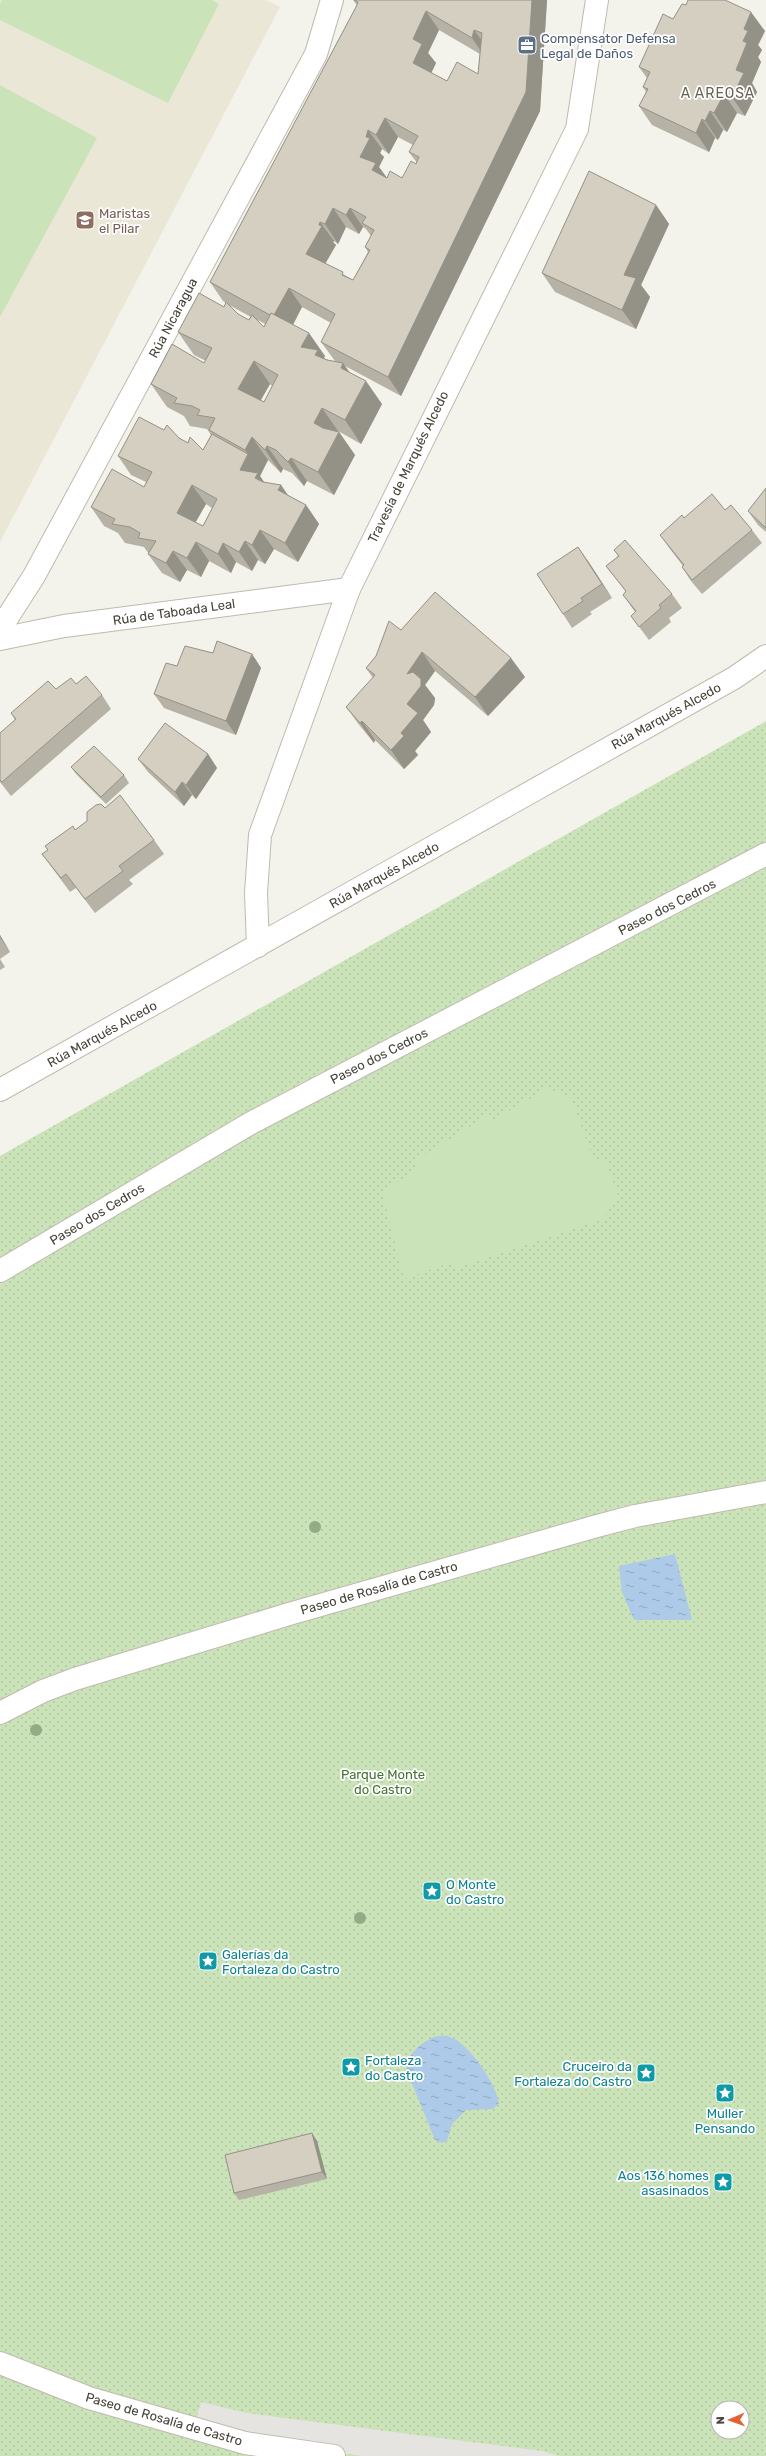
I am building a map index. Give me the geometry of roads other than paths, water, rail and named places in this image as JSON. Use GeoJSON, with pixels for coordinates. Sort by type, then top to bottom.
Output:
{"type":"FeatureCollection","features":[{"type":"Feature","properties":{"kind":"street","name":"Travesía de Marqués Alcedo"},"geometry":{"type":"LineString","coordinates":[[258,946],[256,893],[260,835],[349,589],[577,129],[597,0]]}},
{"type":"Feature","properties":{"kind":"street","name":"Rúa Nicaragua"},"geometry":{"type":"LineString","coordinates":[[0,629],[34,576],[312,61],[330,1]]}},
{"type":"Feature","properties":{"kind":"street","name":"Rúa de Taboada Leal"},"geometry":{"type":"LineString","coordinates":[[0,639],[64,626],[349,589]]}},
{"type":"Feature","properties":{"kind":"street","name":"Rúa Marqués Alcedo"},"geometry":{"type":"LineString","coordinates":[[0,1090],[734,678],[766,656]]}},
{"type":"Feature","properties":{"kind":"street","name":"Paseo dos Cedros"},"geometry":{"type":"LineString","coordinates":[[0,1271],[251,1123],[766,854]]}},
{"type":"Feature","properties":{"kind":"street","name":"Paseo de Rosalía de Castro"},"geometry":{"type":"LineString","coordinates":[[0,1713],[43,1691],[75,1679],[290,1614],[635,1516],[766,1492]]}},
{"type":"Feature","properties":{"kind":"street","name":"Paseo de Rosalía de Castro"},"geometry":{"type":"LineString","coordinates":[[0,2363],[88,2398],[245,2443],[334,2456]]}},
{"type":"Feature","properties":{"kind":"water"},"geometry":{"type":"Polygon","coordinates":[[[675,1554],[692,1620],[634,1620],[622,1592],[619,1566],[675,1554]]]}},
{"type":"Feature","properties":{"kind":"water"},"geometry":{"type":"Polygon","coordinates":[[[434,2037],[450,2037],[465,2047],[487,2075],[497,2095],[499,2103],[493,2109],[466,2110],[452,2124],[447,2141],[442,2143],[435,2140],[407,2071],[409,2059],[415,2050],[424,2042],[434,2037]]]}},
{"type":"Feature","properties":{"kind":"place","name":"Compensator Defensa Legal de Daños"},"geometry":{"type":"Point","coordinates":[527,45]}},
{"type":"Feature","properties":{"kind":"place","name":"Maristas el Pilar"},"geometry":{"type":"Point","coordinates":[85,220]}},
{"type":"Feature","properties":{"kind":"place","name":"O Monte do Castro"},"geometry":{"type":"Point","coordinates":[432,1891]}},
{"type":"Feature","properties":{"kind":"place","name":"Galerías da Fortaleza do Castro"},"geometry":{"type":"Point","coordinates":[208,1961]}},
{"type":"Feature","properties":{"kind":"place","name":"Fortaleza do Castro"},"geometry":{"type":"Point","coordinates":[351,2067]}},
{"type":"Feature","properties":{"kind":"place","name":"Cruceiro da Fortaleza do Castro"},"geometry":{"type":"Point","coordinates":[646,2073]}},
{"type":"Feature","properties":{"kind":"place","name":"Muller Pensando"},"geometry":{"type":"Point","coordinates":[725,2093]}},
{"type":"Feature","properties":{"kind":"place","name":"Aos 136 homes asasinados"},"geometry":{"type":"Point","coordinates":[723,2182]}},
{"type":"Feature","properties":{"kind":"district","name":"A AREOSA"},"geometry":{"type":"Point","coordinates":[718,93]}},
{"type":"Feature","properties":{"kind":"park label","name":"Parque Monte do Castro"},"geometry":{"type":"Point","coordinates":[383,1782]}}]}
